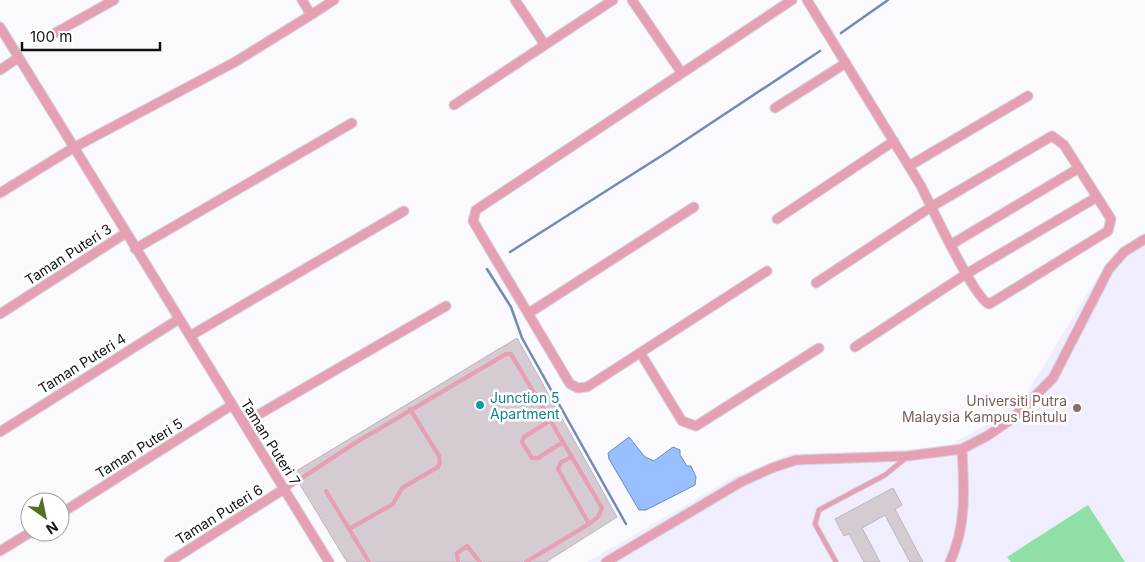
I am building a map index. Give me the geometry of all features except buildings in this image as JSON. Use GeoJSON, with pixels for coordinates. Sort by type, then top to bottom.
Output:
{"type":"FeatureCollection","features":[{"type":"Feature","properties":{"kind":"street"},"geometry":{"type":"LineString","coordinates":[[55,33],[114,0]]}},
{"type":"Feature","properties":{"kind":"street"},"geometry":{"type":"LineString","coordinates":[[302,0],[311,15]]}},
{"type":"Feature","properties":{"kind":"street"},"geometry":{"type":"LineString","coordinates":[[0,193],[73,148],[234,62],[334,0]]}},
{"type":"Feature","properties":{"kind":"street"},"geometry":{"type":"LineString","coordinates":[[515,0],[546,45]]}},
{"type":"Feature","properties":{"kind":"street"},"geometry":{"type":"LineString","coordinates":[[454,105],[613,0]]}},
{"type":"Feature","properties":{"kind":"street"},"geometry":{"type":"LineString","coordinates":[[632,0],[681,72]]}},
{"type":"Feature","properties":{"kind":"street"},"geometry":{"type":"LineString","coordinates":[[767,271],[640,354],[587,386],[578,388],[570,384],[529,313],[480,236],[473,221],[476,210],[792,0]]}},
{"type":"Feature","properties":{"kind":"street"},"geometry":{"type":"LineString","coordinates":[[807,0],[909,166],[931,207],[952,244],[966,274],[983,301],[989,304],[1108,231],[1111,219],[1064,145],[1052,136],[931,207],[816,282]]}},
{"type":"Feature","properties":{"kind":"street","name":"Taman Puteri 7"},"geometry":{"type":"LineString","coordinates":[[0,27],[329,562]]}},
{"type":"Feature","properties":{"kind":"street"},"geometry":{"type":"LineString","coordinates":[[0,70],[18,58]]}},
{"type":"Feature","properties":{"kind":"street"},"geometry":{"type":"LineString","coordinates":[[776,108],[846,64]]}},
{"type":"Feature","properties":{"kind":"street"},"geometry":{"type":"LineString","coordinates":[[909,166],[1028,96]]}},
{"type":"Feature","properties":{"kind":"street"},"geometry":{"type":"LineString","coordinates":[[135,249],[352,123]]}},
{"type":"Feature","properties":{"kind":"street"},"geometry":{"type":"LineString","coordinates":[[777,219],[894,141]]}},
{"type":"Feature","properties":{"kind":"street"},"geometry":{"type":"LineString","coordinates":[[952,244],[1079,168]]}},
{"type":"Feature","properties":{"kind":"street"},"geometry":{"type":"LineString","coordinates":[[855,348],[966,274],[1097,197]]}},
{"type":"Feature","properties":{"kind":"street"},"geometry":{"type":"LineString","coordinates":[[529,313],[694,207]]}},
{"type":"Feature","properties":{"kind":"street"},"geometry":{"type":"LineString","coordinates":[[190,336],[404,211]]}},
{"type":"Feature","properties":{"kind":"street","name":"Taman Puteri 3"},"geometry":{"type":"LineString","coordinates":[[0,314],[126,233]]}},
{"type":"Feature","properties":{"kind":"street"},"geometry":{"type":"LineString","coordinates":[[606,562],[741,482],[796,460],[908,456],[962,449],[987,436],[1012,419],[1053,378],[1109,269],[1124,252],[1145,239]]}},
{"type":"Feature","properties":{"kind":"street"},"geometry":{"type":"LineString","coordinates":[[244,424],[446,306]]}},
{"type":"Feature","properties":{"kind":"street","name":"Taman Puteri 4"},"geometry":{"type":"LineString","coordinates":[[0,432],[179,318]]}},
{"type":"Feature","properties":{"kind":"street"},"geometry":{"type":"LineString","coordinates":[[640,354],[682,421],[696,426],[819,348]]}},
{"type":"Feature","properties":{"kind":"street","name":"Taman Puteri 5"},"geometry":{"type":"LineString","coordinates":[[70,508],[232,405]]}},
{"type":"Feature","properties":{"kind":"street"},"geometry":{"type":"LineString","coordinates":[[950,562],[963,525],[965,497],[962,449]]}},
{"type":"Feature","properties":{"kind":"street","name":"Taman Puteri 6"},"geometry":{"type":"LineString","coordinates":[[169,562],[284,489]]}},
{"type":"Feature","properties":{"kind":"street"},"geometry":{"type":"LineString","coordinates":[[0,552],[20,539]]}},
{"type":"Feature","properties":{"kind":"lane"},"geometry":{"type":"LineString","coordinates":[[284,489],[410,409],[506,354],[511,354],[602,508],[598,517],[589,524],[526,562]]}},
{"type":"Feature","properties":{"kind":"lane"},"geometry":{"type":"LineString","coordinates":[[349,529],[392,504],[402,488],[438,467],[440,462],[439,456],[410,409]]}},
{"type":"Feature","properties":{"kind":"lane"},"geometry":{"type":"LineString","coordinates":[[551,420],[524,437],[522,442],[524,448],[532,458],[538,458],[563,442]]}},
{"type":"Feature","properties":{"kind":"lane"},"geometry":{"type":"LineString","coordinates":[[572,456],[561,462],[558,469],[589,524]]}},
{"type":"Feature","properties":{"kind":"lane"},"geometry":{"type":"LineString","coordinates":[[836,562],[815,524],[819,510],[886,475],[908,456]]}},
{"type":"Feature","properties":{"kind":"lane"},"geometry":{"type":"LineString","coordinates":[[326,491],[370,562]]}},
{"type":"Feature","properties":{"kind":"lane"},"geometry":{"type":"LineString","coordinates":[[458,562],[457,552],[467,546],[480,562]]}},
{"type":"Feature","properties":{"kind":"shaded area","name":"Universiti Putra Malaysia Kampus Bintulu"},"geometry":{"type":"Polygon","coordinates":[[[1145,245],[1145,562],[587,562],[734,477],[790,454],[903,450],[950,445],[989,423],[1027,393],[1098,276],[1145,245]]]}},
{"type":"Feature","properties":{"kind":"green space"},"geometry":{"type":"Polygon","coordinates":[[[1088,505],[1125,562],[1011,562],[1007,557],[1088,505]]]}},
{"type":"Feature","properties":{"kind":"water"},"geometry":{"type":"Polygon","coordinates":[[[629,437],[645,457],[654,461],[673,447],[680,450],[680,455],[687,466],[691,466],[696,477],[695,485],[646,510],[639,510],[609,459],[608,453],[629,437]]]}},
{"type":"Feature","properties":{"kind":"waterway"},"geometry":{"type":"LineString","coordinates":[[841,33],[888,0]]}},
{"type":"Feature","properties":{"kind":"waterway"},"geometry":{"type":"LineString","coordinates":[[510,252],[669,151],[820,51]]}},
{"type":"Feature","properties":{"kind":"waterway"},"geometry":{"type":"LineString","coordinates":[[487,269],[511,307],[522,338],[626,524]]}},
{"type":"Feature","properties":{"kind":"place","name":"Junction 5 Apartment"},"geometry":{"type":"Point","coordinates":[480,405]}},
{"type":"Feature","properties":{"kind":"place","name":"Universiti Putra Malaysia Kampus Bintulu"},"geometry":{"type":"Point","coordinates":[1077,408]}}]}
